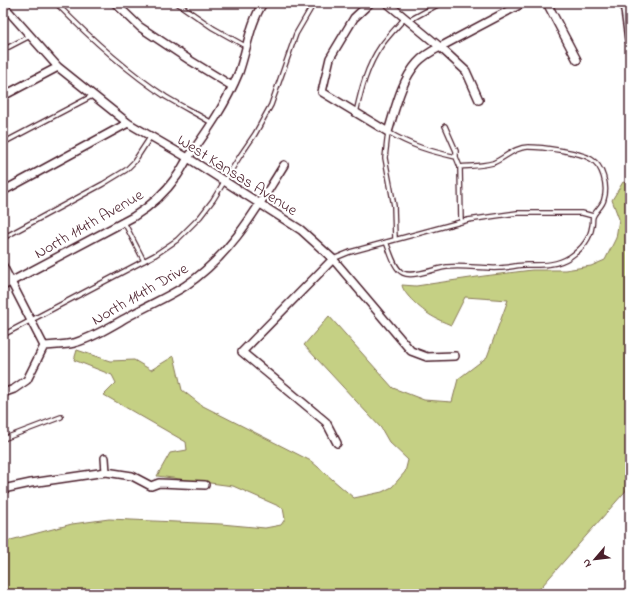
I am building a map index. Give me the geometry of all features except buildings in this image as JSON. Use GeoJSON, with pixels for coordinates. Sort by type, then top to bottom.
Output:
{"type":"FeatureCollection","features":[{"type":"Feature","properties":{"kind":"street"},"geometry":{"type":"LineString","coordinates":[[115,3],[140,27],[232,86]]}},
{"type":"Feature","properties":{"kind":"street"},"geometry":{"type":"LineString","coordinates":[[253,3],[262,5]]}},
{"type":"Feature","properties":{"kind":"street"},"geometry":{"type":"LineString","coordinates":[[370,3],[354,18],[330,58],[322,92],[388,132],[406,78],[417,63],[430,52],[523,3]]}},
{"type":"Feature","properties":{"kind":"street"},"geometry":{"type":"LineString","coordinates":[[387,3],[440,47],[466,71],[479,100]]}},
{"type":"Feature","properties":{"kind":"street"},"geometry":{"type":"LineString","coordinates":[[547,3],[577,60]]}},
{"type":"Feature","properties":{"kind":"street"},"geometry":{"type":"LineString","coordinates":[[625,3],[630,40]]}},
{"type":"Feature","properties":{"kind":"street","name":"West Kansas Avenue"},"geometry":{"type":"LineString","coordinates":[[3,5],[58,67],[128,123],[188,158],[301,230],[333,258],[411,350],[427,357],[455,356]]}},
{"type":"Feature","properties":{"kind":"street","name":"North 114th Avenue"},"geometry":{"type":"LineString","coordinates":[[3,286],[124,222],[142,211],[161,196],[178,175],[220,112],[238,72],[262,5]]}},
{"type":"Feature","properties":{"kind":"street"},"geometry":{"type":"LineString","coordinates":[[3,96],[58,67]]}},
{"type":"Feature","properties":{"kind":"street"},"geometry":{"type":"LineString","coordinates":[[3,191],[128,123]]}},
{"type":"Feature","properties":{"kind":"street","name":"North 114th Drive"},"geometry":{"type":"LineString","coordinates":[[44,346],[61,345],[84,339],[184,286],[208,268],[239,236],[284,165]]}},
{"type":"Feature","properties":{"kind":"street"},"geometry":{"type":"LineString","coordinates":[[333,258],[242,352],[326,422],[337,443]]}},
{"type":"Feature","properties":{"kind":"street"},"geometry":{"type":"LineString","coordinates":[[3,266],[44,346],[26,380],[14,389],[3,393]]}},
{"type":"Feature","properties":{"kind":"street"},"geometry":{"type":"LineString","coordinates":[[105,458],[106,472]]}},
{"type":"Feature","properties":{"kind":"street"},"geometry":{"type":"LineString","coordinates":[[3,489],[31,483],[106,472],[132,476],[151,486],[159,483],[205,485]]}},
{"type":"Feature","properties":{"kind":"lane"},"geometry":{"type":"LineString","coordinates":[[56,3],[97,43],[127,69],[167,97],[212,124]]}},
{"type":"Feature","properties":{"kind":"lane"},"geometry":{"type":"LineString","coordinates":[[178,3],[213,28],[247,47]]}},
{"type":"Feature","properties":{"kind":"lane"},"geometry":{"type":"LineString","coordinates":[[3,334],[144,261],[167,247],[190,228],[207,208],[263,122],[275,95],[296,34],[314,3]]}},
{"type":"Feature","properties":{"kind":"lane"},"geometry":{"type":"LineString","coordinates":[[356,113],[372,62],[381,46],[407,19],[441,3]]}},
{"type":"Feature","properties":{"kind":"lane"},"geometry":{"type":"LineString","coordinates":[[3,50],[30,36]]}},
{"type":"Feature","properties":{"kind":"lane"},"geometry":{"type":"LineString","coordinates":[[3,143],[94,95]]}},
{"type":"Feature","properties":{"kind":"lane"},"geometry":{"type":"LineString","coordinates":[[445,126],[456,151],[456,157],[460,167],[461,222]]}},
{"type":"Feature","properties":{"kind":"lane"},"geometry":{"type":"LineString","coordinates":[[395,239],[394,206],[385,158],[388,132],[403,141],[427,151],[456,157]]}},
{"type":"Feature","properties":{"kind":"lane"},"geometry":{"type":"LineString","coordinates":[[3,238],[122,173],[134,162],[151,136]]}},
{"type":"Feature","properties":{"kind":"lane"},"geometry":{"type":"LineString","coordinates":[[386,242],[396,264],[400,271],[404,274],[415,274],[447,267],[464,266],[499,268],[525,265],[540,266],[562,261],[582,248],[590,237],[593,216],[604,200],[605,182],[601,168],[591,159],[566,151],[528,147],[518,149],[492,163],[460,167]]}},
{"type":"Feature","properties":{"kind":"lane"},"geometry":{"type":"LineString","coordinates":[[333,258],[395,239],[461,222],[517,213],[582,213],[593,216]]}},
{"type":"Feature","properties":{"kind":"lane"},"geometry":{"type":"LineString","coordinates":[[124,222],[144,261]]}},
{"type":"Feature","properties":{"kind":"lane"},"geometry":{"type":"LineString","coordinates":[[3,439],[61,417]]}},
{"type":"Feature","properties":{"kind":"green space"},"geometry":{"type":"Polygon","coordinates":[[[623,182],[630,184],[630,486],[535,594],[3,594],[3,542],[72,524],[109,519],[221,524],[265,528],[281,525],[285,519],[283,508],[233,486],[157,476],[170,453],[187,450],[186,442],[104,395],[116,383],[112,375],[74,360],[77,350],[110,361],[134,360],[151,370],[174,356],[182,390],[201,405],[311,461],[354,498],[382,492],[392,487],[405,472],[408,460],[389,442],[381,428],[304,345],[329,316],[393,388],[424,400],[452,402],[458,379],[487,357],[508,300],[465,297],[451,325],[430,315],[413,302],[403,289],[402,285],[416,286],[532,270],[565,270],[591,266],[605,260],[616,238],[619,219],[612,200],[623,182]]]}}]}
